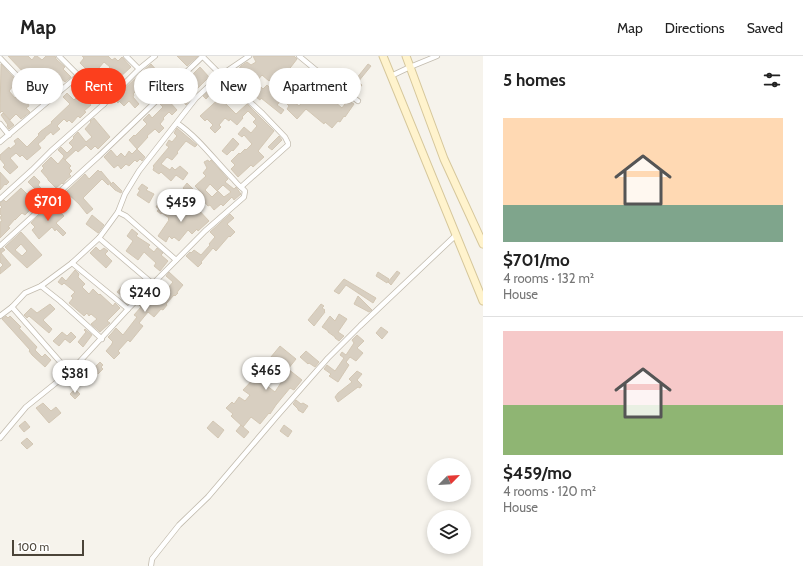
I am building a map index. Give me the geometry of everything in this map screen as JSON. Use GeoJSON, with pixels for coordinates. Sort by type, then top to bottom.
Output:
{"type":"FeatureCollection","features":[{"type":"Feature","properties":{"kind":"main road"},"geometry":{"type":"LineString","coordinates":[[383,56],[483,301]]}},
{"type":"Feature","properties":{"kind":"main road"},"geometry":{"type":"LineString","coordinates":[[406,56],[444,159],[483,244]]}},
{"type":"Feature","properties":{"kind":"street"},"geometry":{"type":"LineString","coordinates":[[59,56],[71,69]]}},
{"type":"Feature","properties":{"kind":"street"},"geometry":{"type":"LineString","coordinates":[[126,56],[137,68]]}},
{"type":"Feature","properties":{"kind":"street"},"geometry":{"type":"LineString","coordinates":[[139,68],[155,56]]}},
{"type":"Feature","properties":{"kind":"street"},"geometry":{"type":"LineString","coordinates":[[0,246],[98,156],[202,56],[214,68]]}},
{"type":"Feature","properties":{"kind":"street"},"geometry":{"type":"LineString","coordinates":[[231,68],[249,56]]}},
{"type":"Feature","properties":{"kind":"street"},"geometry":{"type":"LineString","coordinates":[[299,56],[314,68]]}},
{"type":"Feature","properties":{"kind":"street"},"geometry":{"type":"LineString","coordinates":[[392,76],[437,56]]}},
{"type":"Feature","properties":{"kind":"street"},"geometry":{"type":"LineString","coordinates":[[0,58],[12,71]]}},
{"type":"Feature","properties":{"kind":"street"},"geometry":{"type":"LineString","coordinates":[[126,81],[134,73]]}},
{"type":"Feature","properties":{"kind":"street"},"geometry":{"type":"LineString","coordinates":[[63,88],[71,82]]}},
{"type":"Feature","properties":{"kind":"street"},"geometry":{"type":"LineString","coordinates":[[0,316],[12,307],[24,293],[41,286],[72,263],[99,238],[118,212],[125,194],[139,171],[196,98],[206,89]]}},
{"type":"Feature","properties":{"kind":"street"},"geometry":{"type":"LineString","coordinates":[[0,142],[44,104]]}},
{"type":"Feature","properties":{"kind":"street"},"geometry":{"type":"LineString","coordinates":[[0,199],[104,104]]}},
{"type":"Feature","properties":{"kind":"street"},"geometry":{"type":"LineString","coordinates":[[241,187],[288,145],[285,137],[252,104]]}},
{"type":"Feature","properties":{"kind":"street"},"geometry":{"type":"LineString","coordinates":[[0,438],[26,407],[72,370],[128,309],[176,260],[205,231],[244,197],[245,191],[185,128],[177,123]]}},
{"type":"Feature","properties":{"kind":"street"},"geometry":{"type":"LineString","coordinates":[[0,124],[9,135]]}},
{"type":"Feature","properties":{"kind":"street"},"geometry":{"type":"LineString","coordinates":[[118,212],[126,216],[176,260]]}},
{"type":"Feature","properties":{"kind":"street"},"geometry":{"type":"LineString","coordinates":[[151,566],[152,559],[179,525],[208,497],[328,358],[456,235]]}},
{"type":"Feature","properties":{"kind":"street"},"geometry":{"type":"LineString","coordinates":[[99,238],[153,284]]}},
{"type":"Feature","properties":{"kind":"street"},"geometry":{"type":"LineString","coordinates":[[72,263],[128,309]]}},
{"type":"Feature","properties":{"kind":"street"},"geometry":{"type":"LineString","coordinates":[[41,286],[102,338]]}},
{"type":"Feature","properties":{"kind":"street"},"geometry":{"type":"LineString","coordinates":[[12,307],[69,372]]}},
{"type":"Feature","properties":{"kind":"building"},"geometry":{"type":"Polygon","coordinates":[[[8,56],[28,56],[32,60],[35,56],[37,56],[42,60],[46,56],[55,56],[56,59],[65,67],[63,69],[19,68],[8,56]]]}},
{"type":"Feature","properties":{"kind":"building"},"geometry":{"type":"Polygon","coordinates":[[[82,56],[108,56],[112,60],[115,58],[118,61],[122,57],[131,67],[126,72],[126,68],[109,68],[110,67],[104,62],[99,68],[85,68],[80,63],[84,58],[82,56]]]}},
{"type":"Feature","properties":{"kind":"building"},"geometry":{"type":"Polygon","coordinates":[[[177,56],[198,56],[187,66],[177,56]]]}},
{"type":"Feature","properties":{"kind":"building"},"geometry":{"type":"Polygon","coordinates":[[[253,56],[294,56],[297,59],[290,68],[269,68],[269,81],[262,75],[261,76],[261,68],[239,68],[247,62],[251,65],[256,62],[253,56]]]}},
{"type":"Feature","properties":{"kind":"building"},"geometry":{"type":"Polygon","coordinates":[[[1,64],[12,76],[12,87],[9,91],[12,94],[12,104],[28,104],[29,106],[26,108],[30,112],[21,119],[16,114],[10,120],[2,111],[0,113],[1,64]]]}},
{"type":"Feature","properties":{"kind":"building"},"geometry":{"type":"Polygon","coordinates":[[[151,64],[155,68],[146,68],[151,64]]]}},
{"type":"Feature","properties":{"kind":"building"},"geometry":{"type":"Polygon","coordinates":[[[368,64],[371,66],[361,78],[361,73],[368,64]]]}},
{"type":"Feature","properties":{"kind":"building"},"geometry":{"type":"Polygon","coordinates":[[[200,67],[206,74],[206,80],[198,88],[198,69],[200,67]]]}},
{"type":"Feature","properties":{"kind":"building"},"geometry":{"type":"Polygon","coordinates":[[[63,69],[71,77],[65,82],[63,80],[63,69]]]}},
{"type":"Feature","properties":{"kind":"building"},"geometry":{"type":"Polygon","coordinates":[[[134,80],[134,104],[139,104],[135,108],[129,101],[126,104],[126,87],[134,80]]]}},
{"type":"Feature","properties":{"kind":"building"},"geometry":{"type":"Polygon","coordinates":[[[267,85],[269,87],[269,104],[278,104],[277,105],[284,110],[281,114],[261,98],[261,87],[263,89],[267,85]]]}},
{"type":"Feature","properties":{"kind":"building"},"geometry":{"type":"Polygon","coordinates":[[[67,93],[71,97],[71,104],[91,105],[84,111],[86,112],[80,118],[78,116],[72,123],[69,120],[67,122],[64,119],[57,126],[60,129],[53,135],[51,132],[45,137],[38,144],[41,148],[27,160],[22,155],[20,157],[16,153],[10,158],[18,167],[10,174],[3,167],[5,165],[0,159],[0,155],[9,147],[10,149],[16,144],[14,141],[18,138],[27,147],[41,131],[52,123],[51,122],[70,104],[63,97],[67,93]]]}},
{"type":"Feature","properties":{"kind":"building"},"geometry":{"type":"Polygon","coordinates":[[[160,104],[172,104],[177,110],[172,115],[169,112],[160,124],[164,128],[159,133],[155,129],[147,136],[148,137],[137,149],[129,140],[147,124],[143,120],[149,114],[152,118],[163,107],[160,104]]]}},
{"type":"Feature","properties":{"kind":"building"},"geometry":{"type":"Polygon","coordinates":[[[213,104],[226,104],[236,114],[247,104],[274,131],[258,151],[264,157],[253,167],[251,165],[238,177],[231,169],[235,165],[231,161],[252,144],[244,135],[242,137],[238,134],[244,127],[251,133],[257,126],[253,122],[256,119],[248,111],[237,125],[230,119],[229,121],[225,118],[219,125],[221,127],[215,133],[210,128],[213,125],[207,119],[205,121],[200,116],[213,104]]]}},
{"type":"Feature","properties":{"kind":"building"},"geometry":{"type":"Polygon","coordinates":[[[287,104],[297,104],[299,106],[301,104],[337,104],[342,108],[345,104],[354,104],[345,117],[344,116],[340,122],[338,121],[332,128],[325,122],[324,124],[306,109],[297,119],[287,109],[289,106],[287,104]]]}},
{"type":"Feature","properties":{"kind":"building"},"geometry":{"type":"Polygon","coordinates":[[[3,113],[14,125],[9,129],[1,115],[3,113]]]}},
{"type":"Feature","properties":{"kind":"building"},"geometry":{"type":"Polygon","coordinates":[[[94,118],[110,137],[98,149],[95,146],[91,150],[86,145],[78,152],[76,150],[65,160],[63,158],[64,156],[58,150],[61,147],[67,153],[73,147],[69,143],[78,132],[86,142],[92,137],[85,129],[94,118]]]}},
{"type":"Feature","properties":{"kind":"building"},"geometry":{"type":"Polygon","coordinates":[[[177,128],[197,145],[195,147],[186,141],[172,160],[167,157],[161,164],[170,170],[172,167],[175,170],[180,166],[188,173],[183,180],[176,175],[171,181],[161,172],[159,174],[153,170],[153,166],[169,147],[166,145],[169,140],[172,142],[177,136],[174,133],[177,128]]]}},
{"type":"Feature","properties":{"kind":"building"},"geometry":{"type":"Polygon","coordinates":[[[279,136],[282,140],[272,150],[268,147],[279,136]]]}},
{"type":"Feature","properties":{"kind":"building"},"geometry":{"type":"Polygon","coordinates":[[[233,138],[239,144],[227,155],[222,151],[233,138]]]}},
{"type":"Feature","properties":{"kind":"building"},"geometry":{"type":"Polygon","coordinates":[[[137,149],[145,157],[142,161],[140,159],[137,162],[135,160],[129,166],[126,164],[121,169],[118,165],[114,168],[104,157],[111,150],[117,157],[121,153],[125,157],[129,151],[132,154],[137,149]]]}},
{"type":"Feature","properties":{"kind":"building"},"geometry":{"type":"Polygon","coordinates":[[[51,157],[58,164],[63,158],[71,166],[69,168],[72,171],[69,174],[71,176],[63,184],[62,183],[56,188],[41,171],[44,168],[42,166],[51,157]]]}},
{"type":"Feature","properties":{"kind":"building"},"geometry":{"type":"Polygon","coordinates":[[[208,160],[209,162],[211,160],[228,179],[225,182],[234,189],[236,187],[241,194],[234,200],[232,197],[223,206],[221,204],[214,210],[201,198],[204,195],[195,186],[206,176],[203,173],[207,168],[204,162],[208,160]],[[210,184],[205,190],[212,197],[218,191],[224,197],[231,192],[223,185],[217,191],[210,184]]]}},
{"type":"Feature","properties":{"kind":"building"},"geometry":{"type":"Polygon","coordinates":[[[98,170],[100,172],[101,171],[111,183],[108,185],[102,179],[83,198],[93,209],[87,214],[66,192],[85,174],[89,179],[98,170]]]}},
{"type":"Feature","properties":{"kind":"building"},"geometry":{"type":"Polygon","coordinates":[[[0,172],[9,182],[0,190],[0,172]]]}},
{"type":"Feature","properties":{"kind":"building"},"geometry":{"type":"Polygon","coordinates":[[[34,176],[40,182],[38,185],[48,195],[44,199],[41,197],[25,215],[22,213],[15,219],[8,227],[10,228],[0,238],[0,222],[2,221],[0,217],[2,216],[0,214],[0,209],[2,207],[0,203],[4,200],[6,202],[21,188],[30,197],[36,192],[36,190],[28,182],[34,176]]]}},
{"type":"Feature","properties":{"kind":"building"},"geometry":{"type":"Polygon","coordinates":[[[113,182],[122,191],[121,193],[110,185],[113,182]]]}},
{"type":"Feature","properties":{"kind":"building"},"geometry":{"type":"Polygon","coordinates":[[[187,183],[193,189],[189,194],[183,188],[187,183]]]}},
{"type":"Feature","properties":{"kind":"building"},"geometry":{"type":"Polygon","coordinates":[[[142,184],[148,188],[146,190],[154,194],[149,203],[137,195],[140,190],[138,189],[142,184]]]}},
{"type":"Feature","properties":{"kind":"building"},"geometry":{"type":"Polygon","coordinates":[[[159,202],[182,219],[195,206],[209,221],[198,231],[197,229],[192,234],[188,230],[179,241],[174,237],[172,239],[169,236],[166,242],[158,236],[169,218],[157,211],[159,209],[156,207],[159,202]]]}},
{"type":"Feature","properties":{"kind":"building"},"geometry":{"type":"Polygon","coordinates":[[[52,203],[64,216],[56,223],[66,233],[63,236],[52,227],[39,239],[32,230],[35,227],[31,223],[52,203]]]}},
{"type":"Feature","properties":{"kind":"building"},"geometry":{"type":"Polygon","coordinates":[[[230,214],[234,218],[227,224],[235,232],[230,237],[229,236],[216,251],[213,248],[198,267],[186,256],[194,250],[201,255],[215,237],[210,232],[230,214]]]}},
{"type":"Feature","properties":{"kind":"building"},"geometry":{"type":"Polygon","coordinates":[[[92,215],[104,225],[98,233],[86,224],[92,215]]]}},
{"type":"Feature","properties":{"kind":"building"},"geometry":{"type":"Polygon","coordinates":[[[132,229],[138,234],[136,236],[150,245],[148,247],[154,252],[157,248],[163,253],[161,255],[168,261],[160,271],[154,266],[156,263],[144,252],[138,260],[126,251],[133,241],[127,236],[132,229]]]}},
{"type":"Feature","properties":{"kind":"building"},"geometry":{"type":"Polygon","coordinates":[[[21,232],[42,255],[27,268],[5,247],[21,232]],[[21,244],[15,250],[22,256],[27,251],[21,244]]]}},
{"type":"Feature","properties":{"kind":"building"},"geometry":{"type":"Polygon","coordinates":[[[96,247],[100,251],[104,248],[108,251],[105,254],[112,261],[106,268],[90,253],[96,247]]]}},
{"type":"Feature","properties":{"kind":"building"},"geometry":{"type":"Polygon","coordinates":[[[3,248],[5,250],[1,253],[11,265],[0,274],[0,268],[3,265],[0,262],[0,250],[3,248]]]}},
{"type":"Feature","properties":{"kind":"building"},"geometry":{"type":"Polygon","coordinates":[[[75,270],[79,274],[78,277],[85,284],[82,287],[89,294],[93,289],[113,306],[115,303],[120,308],[107,321],[110,323],[100,332],[91,324],[97,319],[91,314],[89,316],[87,313],[84,316],[69,303],[73,298],[71,296],[75,292],[64,283],[62,285],[58,282],[62,277],[66,281],[75,270]]]}},
{"type":"Feature","properties":{"kind":"building"},"geometry":{"type":"Polygon","coordinates":[[[397,271],[400,273],[391,285],[388,282],[397,271]]]}},
{"type":"Feature","properties":{"kind":"building"},"geometry":{"type":"Polygon","coordinates":[[[169,272],[183,285],[178,293],[175,296],[174,295],[166,304],[167,305],[163,310],[161,309],[154,317],[148,312],[139,323],[143,326],[130,342],[128,340],[118,351],[120,353],[114,359],[106,351],[113,342],[108,337],[116,328],[123,335],[137,317],[134,315],[141,307],[138,304],[159,283],[160,285],[162,282],[168,288],[173,282],[166,276],[169,272]]]}},
{"type":"Feature","properties":{"kind":"building"},"geometry":{"type":"Polygon","coordinates":[[[378,272],[389,279],[387,283],[376,276],[378,272]]]}},
{"type":"Feature","properties":{"kind":"building"},"geometry":{"type":"Polygon","coordinates":[[[344,279],[376,298],[373,303],[346,285],[339,294],[334,291],[344,279]]]}},
{"type":"Feature","properties":{"kind":"building"},"geometry":{"type":"Polygon","coordinates":[[[126,282],[138,293],[128,304],[124,301],[126,299],[117,292],[126,282]]]}},
{"type":"Feature","properties":{"kind":"building"},"geometry":{"type":"Polygon","coordinates":[[[358,296],[372,310],[369,312],[354,304],[358,296]]]}},
{"type":"Feature","properties":{"kind":"building"},"geometry":{"type":"Polygon","coordinates":[[[50,304],[55,309],[43,320],[52,329],[49,333],[29,316],[27,318],[24,315],[31,308],[37,313],[50,304]]]}},
{"type":"Feature","properties":{"kind":"building"},"geometry":{"type":"Polygon","coordinates":[[[321,304],[324,306],[322,308],[325,312],[314,326],[308,320],[321,304]]]}},
{"type":"Feature","properties":{"kind":"building"},"geometry":{"type":"Polygon","coordinates":[[[339,314],[347,319],[338,332],[344,336],[339,341],[322,327],[330,316],[335,321],[339,314]]]}},
{"type":"Feature","properties":{"kind":"building"},"geometry":{"type":"Polygon","coordinates":[[[6,316],[8,318],[10,316],[21,327],[19,328],[37,347],[35,350],[42,357],[45,354],[51,360],[45,367],[32,355],[29,351],[30,350],[2,319],[6,316]]]}},
{"type":"Feature","properties":{"kind":"building"},"geometry":{"type":"Polygon","coordinates":[[[381,327],[388,332],[382,339],[376,333],[381,327]]]}},
{"type":"Feature","properties":{"kind":"building"},"geometry":{"type":"Polygon","coordinates":[[[85,329],[92,335],[83,347],[78,342],[86,332],[84,330],[85,329]]]}},
{"type":"Feature","properties":{"kind":"building"},"geometry":{"type":"Polygon","coordinates":[[[62,332],[67,336],[71,332],[76,337],[70,343],[65,339],[59,346],[53,341],[62,332]]]}},
{"type":"Feature","properties":{"kind":"building"},"geometry":{"type":"Polygon","coordinates":[[[357,335],[364,341],[357,348],[363,353],[356,361],[350,357],[346,362],[349,365],[338,382],[329,376],[331,374],[324,369],[327,365],[335,371],[344,358],[340,355],[342,352],[346,355],[354,343],[352,340],[357,335]]]}},
{"type":"Feature","properties":{"kind":"building"},"geometry":{"type":"Polygon","coordinates":[[[280,346],[296,359],[288,369],[302,380],[294,390],[290,388],[270,414],[269,413],[260,424],[251,417],[243,427],[231,416],[233,414],[226,408],[232,402],[234,404],[239,397],[245,401],[250,395],[243,390],[259,373],[265,379],[262,382],[275,392],[282,381],[271,372],[273,369],[266,363],[280,346]]]}},
{"type":"Feature","properties":{"kind":"building"},"geometry":{"type":"Polygon","coordinates":[[[306,351],[319,362],[315,367],[309,363],[308,364],[300,357],[306,351]]]}},
{"type":"Feature","properties":{"kind":"building"},"geometry":{"type":"Polygon","coordinates":[[[100,362],[103,365],[101,367],[103,369],[98,374],[93,369],[100,362]]]}},
{"type":"Feature","properties":{"kind":"building"},"geometry":{"type":"Polygon","coordinates":[[[357,371],[362,374],[357,380],[362,385],[360,388],[358,387],[338,402],[335,397],[352,382],[349,379],[357,371]]]}},
{"type":"Feature","properties":{"kind":"building"},"geometry":{"type":"Polygon","coordinates":[[[75,389],[80,394],[75,399],[70,394],[75,389]]]}},
{"type":"Feature","properties":{"kind":"building"},"geometry":{"type":"Polygon","coordinates":[[[296,400],[301,404],[303,403],[308,406],[303,413],[293,404],[296,400]]]}},
{"type":"Feature","properties":{"kind":"building"},"geometry":{"type":"Polygon","coordinates":[[[43,403],[51,411],[56,407],[61,413],[49,423],[36,408],[43,403]]]}},
{"type":"Feature","properties":{"kind":"building"},"geometry":{"type":"Polygon","coordinates":[[[25,421],[30,427],[24,432],[19,426],[25,421]]]}},
{"type":"Feature","properties":{"kind":"building"},"geometry":{"type":"Polygon","coordinates":[[[213,421],[224,430],[218,438],[207,428],[213,421]]]}},
{"type":"Feature","properties":{"kind":"building"},"geometry":{"type":"Polygon","coordinates":[[[241,425],[249,432],[244,438],[236,431],[241,425]]]}},
{"type":"Feature","properties":{"kind":"building"},"geometry":{"type":"Polygon","coordinates":[[[284,425],[292,431],[288,437],[280,431],[284,425]]]}},
{"type":"Feature","properties":{"kind":"building"},"geometry":{"type":"Polygon","coordinates":[[[27,438],[33,444],[27,449],[21,443],[27,438]]]}}]}
